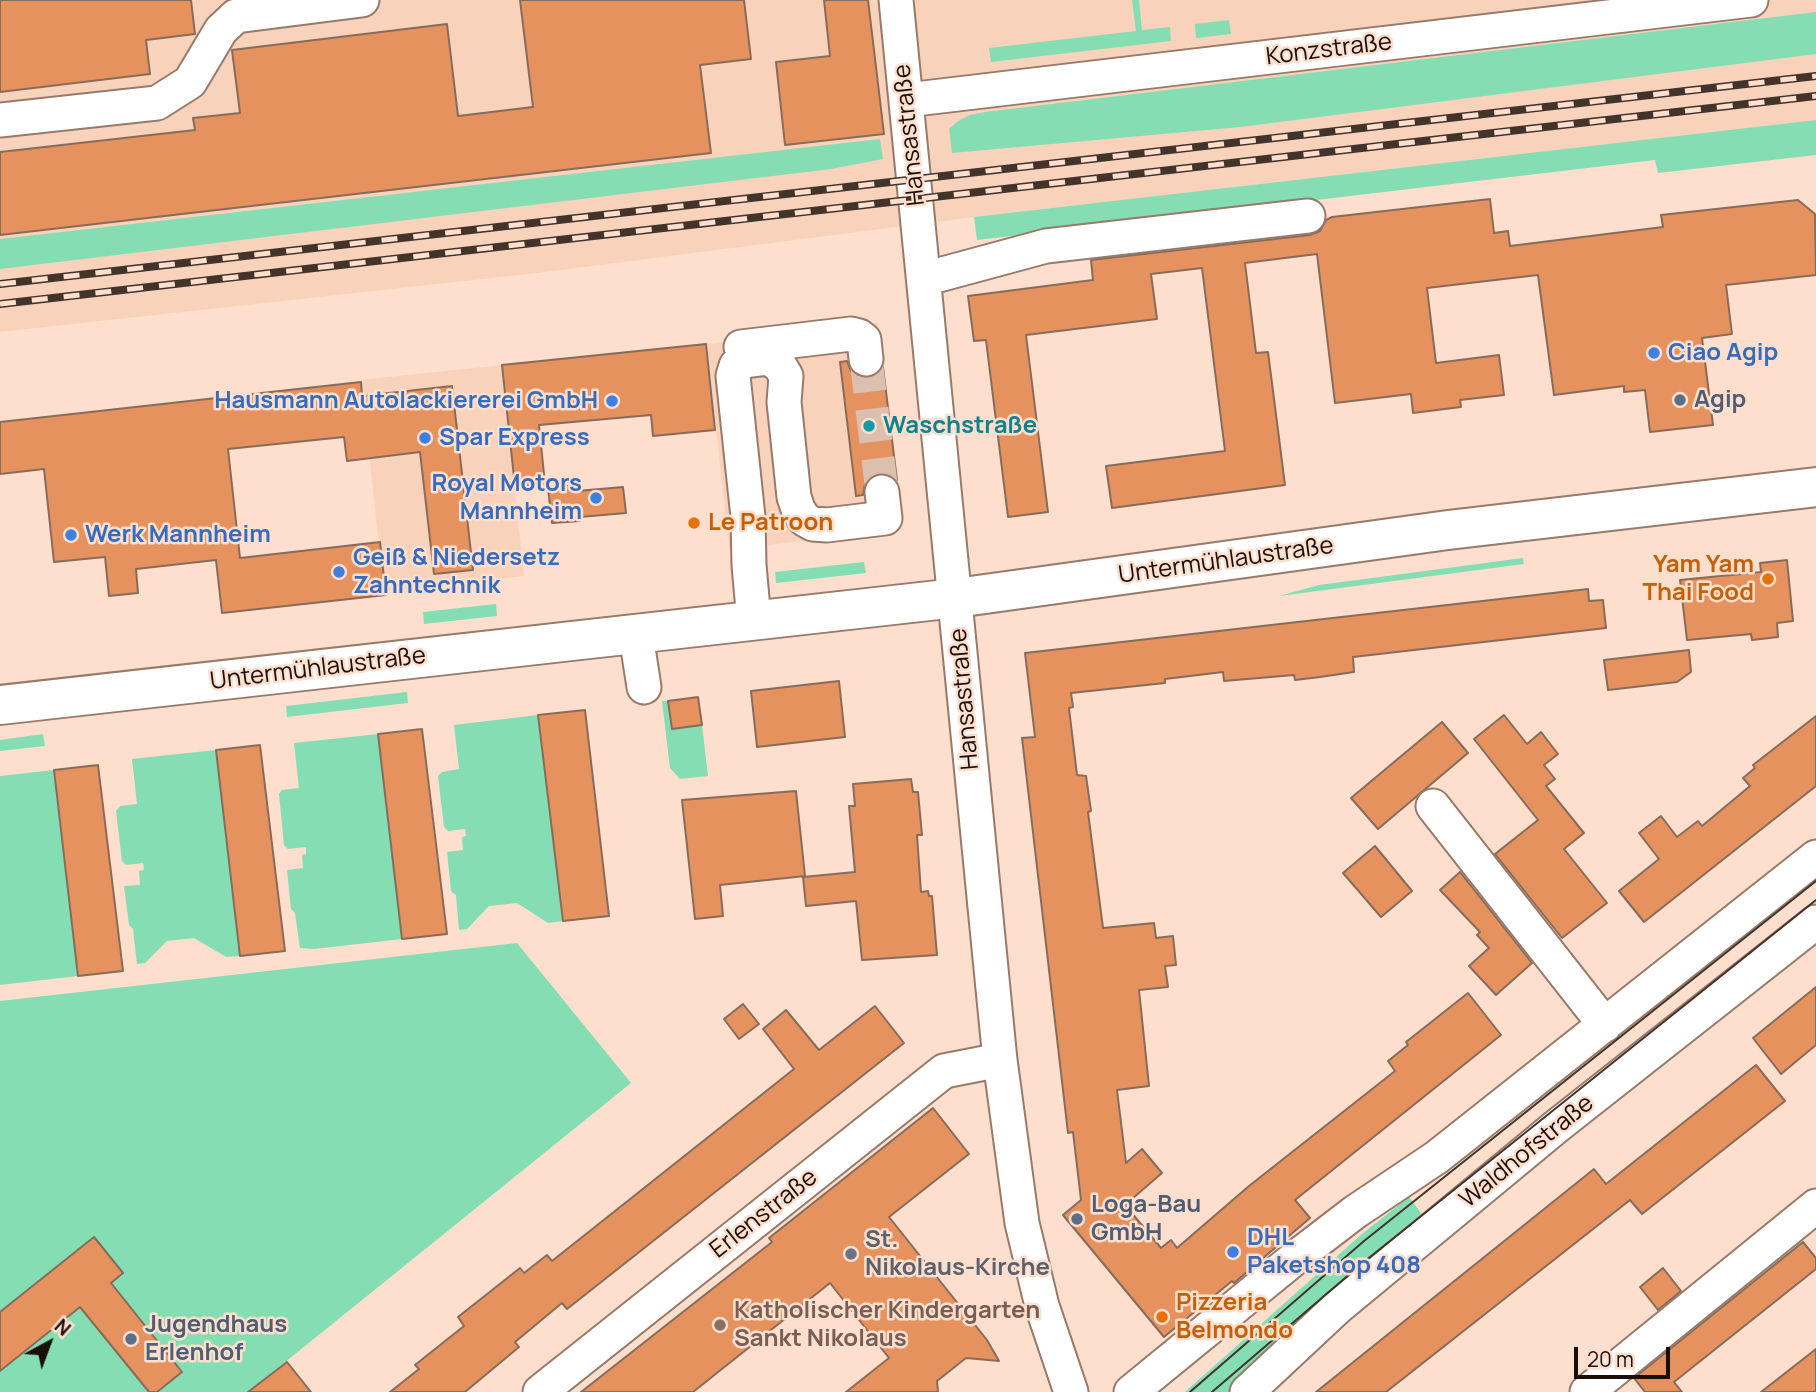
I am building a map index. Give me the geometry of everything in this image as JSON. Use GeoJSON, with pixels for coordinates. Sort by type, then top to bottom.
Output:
{"type":"FeatureCollection","features":[{"type":"Feature","properties":{"kind":"main road","name":"Untermühlaustraße"},"geometry":{"type":"LineString","coordinates":[[0,705],[956,598],[1448,530],[1816,487]]}},
{"type":"Feature","properties":{"kind":"street"},"geometry":{"type":"LineString","coordinates":[[0,120],[157,103],[190,82],[218,15],[236,16],[362,0]]}},
{"type":"Feature","properties":{"kind":"street","name":"Hansastraße"},"geometry":{"type":"LineString","coordinates":[[896,0],[1000,1060],[1022,1223],[1042,1306],[1071,1392]]}},
{"type":"Feature","properties":{"kind":"street","name":"Konzstraße"},"geometry":{"type":"LineString","coordinates":[[907,100],[1751,0]]}},
{"type":"Feature","properties":{"kind":"street"},"geometry":{"type":"LineString","coordinates":[[924,279],[1046,246],[1308,216]]}},
{"type":"Feature","properties":{"kind":"street"},"geometry":{"type":"LineString","coordinates":[[748,622],[718,369],[723,356],[735,348],[851,334],[864,340],[866,359]]}},
{"type":"Feature","properties":{"kind":"street"},"geometry":{"type":"LineString","coordinates":[[748,622],[748,517],[733,376],[736,366],[745,361],[769,358],[780,366],[786,376],[784,402],[794,497],[804,519],[813,524],[827,525],[885,519],[882,492]]}},
{"type":"Feature","properties":{"kind":"street"},"geometry":{"type":"LineString","coordinates":[[636,635],[644,687]]}},
{"type":"Feature","properties":{"kind":"street"},"geometry":{"type":"LineString","coordinates":[[1433,806],[1605,1025]]}},
{"type":"Feature","properties":{"kind":"street","name":"Waldhofstraße"},"geometry":{"type":"LineString","coordinates":[[1131,1392],[1295,1258],[1355,1212],[1437,1157],[1816,857]]}},
{"type":"Feature","properties":{"kind":"street","name":"Waldhofstraße"},"geometry":{"type":"LineString","coordinates":[[1247,1392],[1338,1307],[1536,1143],[1816,922]]}},
{"type":"Feature","properties":{"kind":"street","name":"Erlenstraße"},"geometry":{"type":"LineString","coordinates":[[540,1392],[944,1071],[1000,1060]]}},
{"type":"Feature","properties":{"kind":"street"},"geometry":{"type":"LineString","coordinates":[[1587,1392],[1816,1206]]}},
{"type":"Feature","properties":{"kind":"shaded area"},"geometry":{"type":"Polygon","coordinates":[[[0,0],[1816,0],[1816,120],[974,217],[537,273],[0,332],[0,0]]]}},
{"type":"Feature","properties":{"kind":"shaded area"},"geometry":{"type":"Polygon","coordinates":[[[878,323],[903,530],[729,549],[707,344],[878,323]]]}},
{"type":"Feature","properties":{"kind":"shaded area"},"geometry":{"type":"Polygon","coordinates":[[[502,365],[524,576],[384,591],[361,380],[502,365]]]}},
{"type":"Feature","properties":{"kind":"green space"},"geometry":{"type":"Polygon","coordinates":[[[1132,0],[1139,0],[1142,30],[1170,27],[1171,41],[991,62],[989,48],[1136,31],[1132,0]]]}},
{"type":"Feature","properties":{"kind":"green space"},"geometry":{"type":"Polygon","coordinates":[[[1816,12],[1816,54],[1240,127],[952,153],[949,129],[970,115],[985,112],[1816,12]]]}},
{"type":"Feature","properties":{"kind":"green space"},"geometry":{"type":"Polygon","coordinates":[[[1229,20],[1231,34],[1196,38],[1195,24],[1229,20]]]}},
{"type":"Feature","properties":{"kind":"green space"},"geometry":{"type":"Polygon","coordinates":[[[1816,120],[1816,155],[1658,173],[1655,160],[977,240],[974,217],[1816,120]]]}},
{"type":"Feature","properties":{"kind":"green space"},"geometry":{"type":"Polygon","coordinates":[[[880,139],[883,159],[831,169],[0,269],[0,239],[880,139]]]}},
{"type":"Feature","properties":{"kind":"green space"},"geometry":{"type":"Polygon","coordinates":[[[1523,558],[1524,564],[1279,596],[1319,585],[1523,558]]]}},
{"type":"Feature","properties":{"kind":"green space"},"geometry":{"type":"Polygon","coordinates":[[[864,562],[866,573],[776,583],[775,572],[864,562]]]}},
{"type":"Feature","properties":{"kind":"green space"},"geometry":{"type":"Polygon","coordinates":[[[496,604],[497,616],[424,624],[423,612],[496,604]]]}},
{"type":"Feature","properties":{"kind":"green space"},"geometry":{"type":"Polygon","coordinates":[[[407,692],[408,703],[287,717],[286,706],[407,692]]]}},
{"type":"Feature","properties":{"kind":"green space"},"geometry":{"type":"Polygon","coordinates":[[[662,701],[668,701],[672,729],[702,725],[708,776],[680,779],[670,768],[662,701]]]}},
{"type":"Feature","properties":{"kind":"green space"},"geometry":{"type":"Polygon","coordinates":[[[538,715],[563,921],[548,923],[517,903],[489,906],[467,929],[459,930],[456,895],[451,891],[447,852],[463,850],[462,837],[466,836],[465,829],[448,831],[444,827],[438,776],[442,772],[459,769],[454,725],[538,715]]]}},
{"type":"Feature","properties":{"kind":"green space"},"geometry":{"type":"Polygon","coordinates":[[[43,734],[45,746],[0,751],[0,740],[43,734]]]}},
{"type":"Feature","properties":{"kind":"green space"},"geometry":{"type":"Polygon","coordinates":[[[378,734],[402,939],[314,949],[300,948],[295,913],[291,909],[287,870],[303,868],[302,855],[306,854],[306,847],[288,849],[284,845],[279,794],[282,790],[299,788],[294,743],[378,734]]]}},
{"type":"Feature","properties":{"kind":"green space"},"geometry":{"type":"Polygon","coordinates":[[[216,750],[240,956],[226,957],[194,938],[167,941],[145,963],[137,964],[124,886],[140,885],[139,871],[144,870],[143,863],[126,865],[122,861],[116,811],[120,806],[137,804],[132,759],[216,750]]]}},
{"type":"Feature","properties":{"kind":"green space"},"geometry":{"type":"Polygon","coordinates":[[[54,770],[78,976],[0,985],[0,776],[54,770]]]}},
{"type":"Feature","properties":{"kind":"green space"},"geometry":{"type":"Polygon","coordinates":[[[517,943],[631,1083],[248,1392],[0,1392],[0,1001],[517,943]]]}},
{"type":"Feature","properties":{"kind":"green space"},"geometry":{"type":"Polygon","coordinates":[[[1409,1197],[1425,1218],[1233,1392],[1185,1392],[1363,1233],[1409,1197]]]}},
{"type":"Feature","properties":{"kind":"building"},"geometry":{"type":"Polygon","coordinates":[[[0,0],[191,0],[195,34],[146,40],[150,74],[0,92],[0,0]]]}},
{"type":"Feature","properties":{"kind":"building"},"geometry":{"type":"Polygon","coordinates":[[[520,0],[744,0],[751,59],[700,65],[711,153],[0,235],[0,152],[195,130],[193,118],[240,113],[232,50],[447,24],[458,116],[533,107],[520,0]]]}},
{"type":"Feature","properties":{"kind":"building"},"geometry":{"type":"Polygon","coordinates":[[[824,0],[868,0],[884,134],[785,145],[776,62],[830,56],[824,0]]]}},
{"type":"Feature","properties":{"kind":"building"},"geometry":{"type":"Polygon","coordinates":[[[1490,199],[1494,233],[1508,231],[1510,246],[1663,227],[1661,215],[1798,200],[1815,214],[1816,275],[1726,285],[1732,334],[1702,338],[1713,425],[1650,432],[1645,390],[1624,392],[1624,386],[1554,395],[1538,275],[1427,288],[1436,363],[1499,355],[1504,395],[1460,400],[1461,407],[1413,413],[1411,394],[1335,403],[1317,254],[1245,263],[1256,353],[1268,352],[1285,485],[1112,508],[1106,466],[1225,451],[1202,268],[1151,274],[1157,319],[1026,335],[1048,512],[1008,517],[986,340],[974,341],[968,296],[1093,280],[1091,260],[1310,235],[1320,231],[1326,220],[1332,217],[1490,199]]]}},
{"type":"Feature","properties":{"kind":"building"},"geometry":{"type":"Polygon","coordinates":[[[706,344],[715,430],[653,436],[651,415],[539,425],[545,484],[515,487],[502,365],[706,344]]]}},
{"type":"Feature","properties":{"kind":"building","name":"Waschstraße"},"geometry":{"type":"Polygon","coordinates":[[[847,361],[851,371],[859,377],[877,375],[883,367],[897,480],[889,474],[879,473],[870,477],[865,484],[863,495],[856,496],[840,362],[847,361]]]}},
{"type":"Feature","properties":{"kind":"building"},"geometry":{"type":"Polygon","coordinates":[[[361,382],[362,396],[452,386],[473,570],[434,574],[420,452],[347,461],[344,437],[228,449],[240,558],[380,542],[386,595],[222,613],[216,560],[136,569],[138,593],[109,596],[105,557],[54,562],[44,469],[0,474],[0,422],[361,382]]]}},
{"type":"Feature","properties":{"kind":"building"},"geometry":{"type":"Polygon","coordinates":[[[577,485],[577,491],[623,487],[626,513],[580,517],[580,521],[552,523],[548,488],[577,485]]]}},
{"type":"Feature","properties":{"kind":"building"},"geometry":{"type":"Polygon","coordinates":[[[1787,560],[1793,621],[1777,623],[1778,637],[1752,640],[1751,634],[1687,640],[1680,580],[1761,572],[1760,563],[1787,560]]]}},
{"type":"Feature","properties":{"kind":"building"},"geometry":{"type":"Polygon","coordinates":[[[1588,589],[1589,601],[1603,600],[1606,628],[1353,657],[1354,672],[1320,677],[1295,680],[1294,675],[1224,681],[1223,672],[1165,679],[1165,683],[1071,693],[1073,707],[1069,708],[1077,775],[1086,776],[1103,928],[1154,923],[1156,938],[1173,936],[1176,965],[1165,966],[1168,987],[1139,990],[1149,1086],[1117,1090],[1126,1163],[1142,1149],[1162,1173],[1125,1205],[1161,1248],[1171,1240],[1177,1248],[1249,1186],[1395,1071],[1388,1061],[1408,1045],[1406,1042],[1468,993],[1501,1035],[1295,1200],[1310,1218],[1234,1283],[1232,1281],[1164,1337],[1063,1215],[1081,1200],[1073,1132],[1068,1133],[1022,738],[1035,737],[1025,653],[1588,589]]]}},
{"type":"Feature","properties":{"kind":"building"},"geometry":{"type":"Polygon","coordinates":[[[1689,650],[1691,672],[1677,682],[1608,690],[1604,660],[1689,650]]]}},
{"type":"Feature","properties":{"kind":"building"},"geometry":{"type":"Polygon","coordinates":[[[839,681],[845,737],[757,747],[751,691],[839,681]]]}},
{"type":"Feature","properties":{"kind":"building"},"geometry":{"type":"Polygon","coordinates":[[[698,697],[702,725],[672,729],[668,701],[698,697]]]}},
{"type":"Feature","properties":{"kind":"building"},"geometry":{"type":"Polygon","coordinates":[[[585,710],[609,916],[563,921],[538,715],[585,710]]]}},
{"type":"Feature","properties":{"kind":"building"},"geometry":{"type":"Polygon","coordinates":[[[1504,715],[1527,744],[1541,732],[1558,754],[1544,765],[1555,779],[1546,786],[1584,833],[1564,849],[1607,903],[1562,938],[1495,854],[1538,820],[1474,739],[1504,715]]]}},
{"type":"Feature","properties":{"kind":"building"},"geometry":{"type":"Polygon","coordinates":[[[1816,716],[1816,786],[1644,922],[1619,891],[1659,859],[1639,833],[1661,816],[1677,837],[1698,821],[1702,826],[1750,786],[1743,778],[1755,768],[1753,765],[1816,716]]]}},
{"type":"Feature","properties":{"kind":"building"},"geometry":{"type":"Polygon","coordinates":[[[1442,722],[1468,753],[1378,829],[1351,798],[1442,722]]]}},
{"type":"Feature","properties":{"kind":"building"},"geometry":{"type":"Polygon","coordinates":[[[422,729],[447,934],[402,939],[378,734],[422,729]]]}},
{"type":"Feature","properties":{"kind":"building"},"geometry":{"type":"Polygon","coordinates":[[[260,745],[285,951],[240,956],[216,750],[260,745]]]}},
{"type":"Feature","properties":{"kind":"building"},"geometry":{"type":"Polygon","coordinates":[[[98,765],[123,971],[78,976],[54,770],[98,765]]]}},
{"type":"Feature","properties":{"kind":"building"},"geometry":{"type":"Polygon","coordinates":[[[911,779],[913,792],[918,792],[922,835],[917,835],[921,892],[928,891],[929,896],[932,896],[937,955],[862,960],[856,901],[806,906],[803,877],[855,872],[849,806],[855,806],[853,784],[911,779]]]}},
{"type":"Feature","properties":{"kind":"building"},"geometry":{"type":"Polygon","coordinates":[[[796,791],[805,876],[720,885],[723,916],[695,919],[682,800],[796,791]]]}},
{"type":"Feature","properties":{"kind":"building"},"geometry":{"type":"Polygon","coordinates":[[[1375,846],[1412,891],[1381,917],[1343,873],[1375,846]]]}},
{"type":"Feature","properties":{"kind":"building"},"geometry":{"type":"Polygon","coordinates":[[[1460,872],[1532,963],[1496,995],[1469,966],[1489,948],[1477,935],[1480,932],[1440,890],[1460,872]]]}},
{"type":"Feature","properties":{"kind":"building"},"geometry":{"type":"Polygon","coordinates":[[[1816,987],[1816,1045],[1781,1074],[1753,1038],[1816,987]]]}},
{"type":"Feature","properties":{"kind":"building"},"geometry":{"type":"Polygon","coordinates":[[[743,1004],[759,1024],[739,1039],[724,1019],[743,1004]]]}},
{"type":"Feature","properties":{"kind":"building"},"geometry":{"type":"Polygon","coordinates":[[[875,1006],[904,1043],[567,1309],[562,1303],[515,1342],[519,1347],[465,1392],[390,1392],[419,1369],[415,1365],[464,1326],[458,1317],[520,1268],[524,1273],[547,1255],[552,1261],[794,1069],[763,1029],[786,1010],[819,1050],[875,1006]]]}},
{"type":"Feature","properties":{"kind":"building"},"geometry":{"type":"Polygon","coordinates":[[[1756,1065],[1785,1101],[1642,1214],[1630,1200],[1386,1392],[1316,1392],[1594,1169],[1606,1184],[1756,1065]]]}},
{"type":"Feature","properties":{"kind":"building","name":"St. Nikolaus-Kirche"},"geometry":{"type":"Polygon","coordinates":[[[933,1108],[969,1154],[889,1217],[987,1340],[999,1361],[966,1358],[937,1381],[938,1392],[846,1392],[889,1358],[830,1283],[693,1392],[581,1392],[772,1242],[769,1238],[933,1108]]]}},
{"type":"Feature","properties":{"kind":"building","name":"Jugendhaus Erlenhof"},"geometry":{"type":"Polygon","coordinates":[[[94,1237],[123,1273],[111,1283],[182,1372],[157,1392],[149,1392],[80,1307],[0,1371],[0,1312],[94,1237]]]}},
{"type":"Feature","properties":{"kind":"building"},"geometry":{"type":"Polygon","coordinates":[[[1803,1242],[1816,1258],[1816,1269],[1674,1382],[1682,1392],[1645,1392],[1634,1378],[1803,1242]]]}},
{"type":"Feature","properties":{"kind":"building"},"geometry":{"type":"Polygon","coordinates":[[[1663,1268],[1681,1291],[1658,1310],[1640,1287],[1663,1268]]]}},
{"type":"Feature","properties":{"kind":"building"},"geometry":{"type":"Polygon","coordinates":[[[1816,1349],[1816,1392],[1761,1392],[1816,1349]]]}},
{"type":"Feature","properties":{"kind":"building"},"geometry":{"type":"Polygon","coordinates":[[[287,1362],[311,1392],[248,1392],[287,1362]]]}},
{"type":"Feature","properties":{"kind":"tunnel"},"geometry":{"type":"LineString","coordinates":[[866,359],[882,492]]}},
{"type":"Feature","properties":{"kind":"tram line"},"geometry":{"type":"LineString","coordinates":[[1190,1392],[1364,1241],[1816,881]]}},
{"type":"Feature","properties":{"kind":"tram line"},"geometry":{"type":"LineString","coordinates":[[1212,1392],[1365,1261],[1816,900]]}},
{"type":"Feature","properties":{"kind":"railway"},"geometry":{"type":"LineString","coordinates":[[0,284],[1816,76]]}},
{"type":"Feature","properties":{"kind":"railway"},"geometry":{"type":"LineString","coordinates":[[0,304],[1816,96]]}},
{"type":"Feature","properties":{"kind":"place","name":"Ciao Agip"},"geometry":{"type":"Point","coordinates":[1654,353]}},
{"type":"Feature","properties":{"kind":"place","name":"Agip"},"geometry":{"type":"Point","coordinates":[1680,400]}},
{"type":"Feature","properties":{"kind":"place","name":"Hausmann Autolackiererei GmbH"},"geometry":{"type":"Point","coordinates":[612,401]}},
{"type":"Feature","properties":{"kind":"place","name":"Waschstraße"},"geometry":{"type":"Point","coordinates":[869,426]}},
{"type":"Feature","properties":{"kind":"place","name":"Spar Express"},"geometry":{"type":"Point","coordinates":[425,438]}},
{"type":"Feature","properties":{"kind":"place","name":"Royal Motors Mannheim"},"geometry":{"type":"Point","coordinates":[596,498]}},
{"type":"Feature","properties":{"kind":"place","name":"Le Patroon"},"geometry":{"type":"Point","coordinates":[694,523]}},
{"type":"Feature","properties":{"kind":"place","name":"Werk Mannheim"},"geometry":{"type":"Point","coordinates":[71,535]}},
{"type":"Feature","properties":{"kind":"place","name":"Geiß & Niedersetz Zahntechnik"},"geometry":{"type":"Point","coordinates":[339,572]}},
{"type":"Feature","properties":{"kind":"place","name":"Yam Yam Thai Food"},"geometry":{"type":"Point","coordinates":[1768,579]}},
{"type":"Feature","properties":{"kind":"place","name":"Loga-Bau GmbH"},"geometry":{"type":"Point","coordinates":[1077,1219]}},
{"type":"Feature","properties":{"kind":"place","name":"DHL Paketshop 408"},"geometry":{"type":"Point","coordinates":[1233,1252]}},
{"type":"Feature","properties":{"kind":"place","name":"St. Nikolaus-Kirche"},"geometry":{"type":"Point","coordinates":[851,1254]}},
{"type":"Feature","properties":{"kind":"place","name":"Pizzeria Belmondo"},"geometry":{"type":"Point","coordinates":[1162,1317]}},
{"type":"Feature","properties":{"kind":"place","name":"Katholischer Kindergarten Sankt Nikolaus"},"geometry":{"type":"Point","coordinates":[720,1325]}},
{"type":"Feature","properties":{"kind":"place","name":"Jugendhaus Erlenhof"},"geometry":{"type":"Point","coordinates":[131,1339]}}]}
